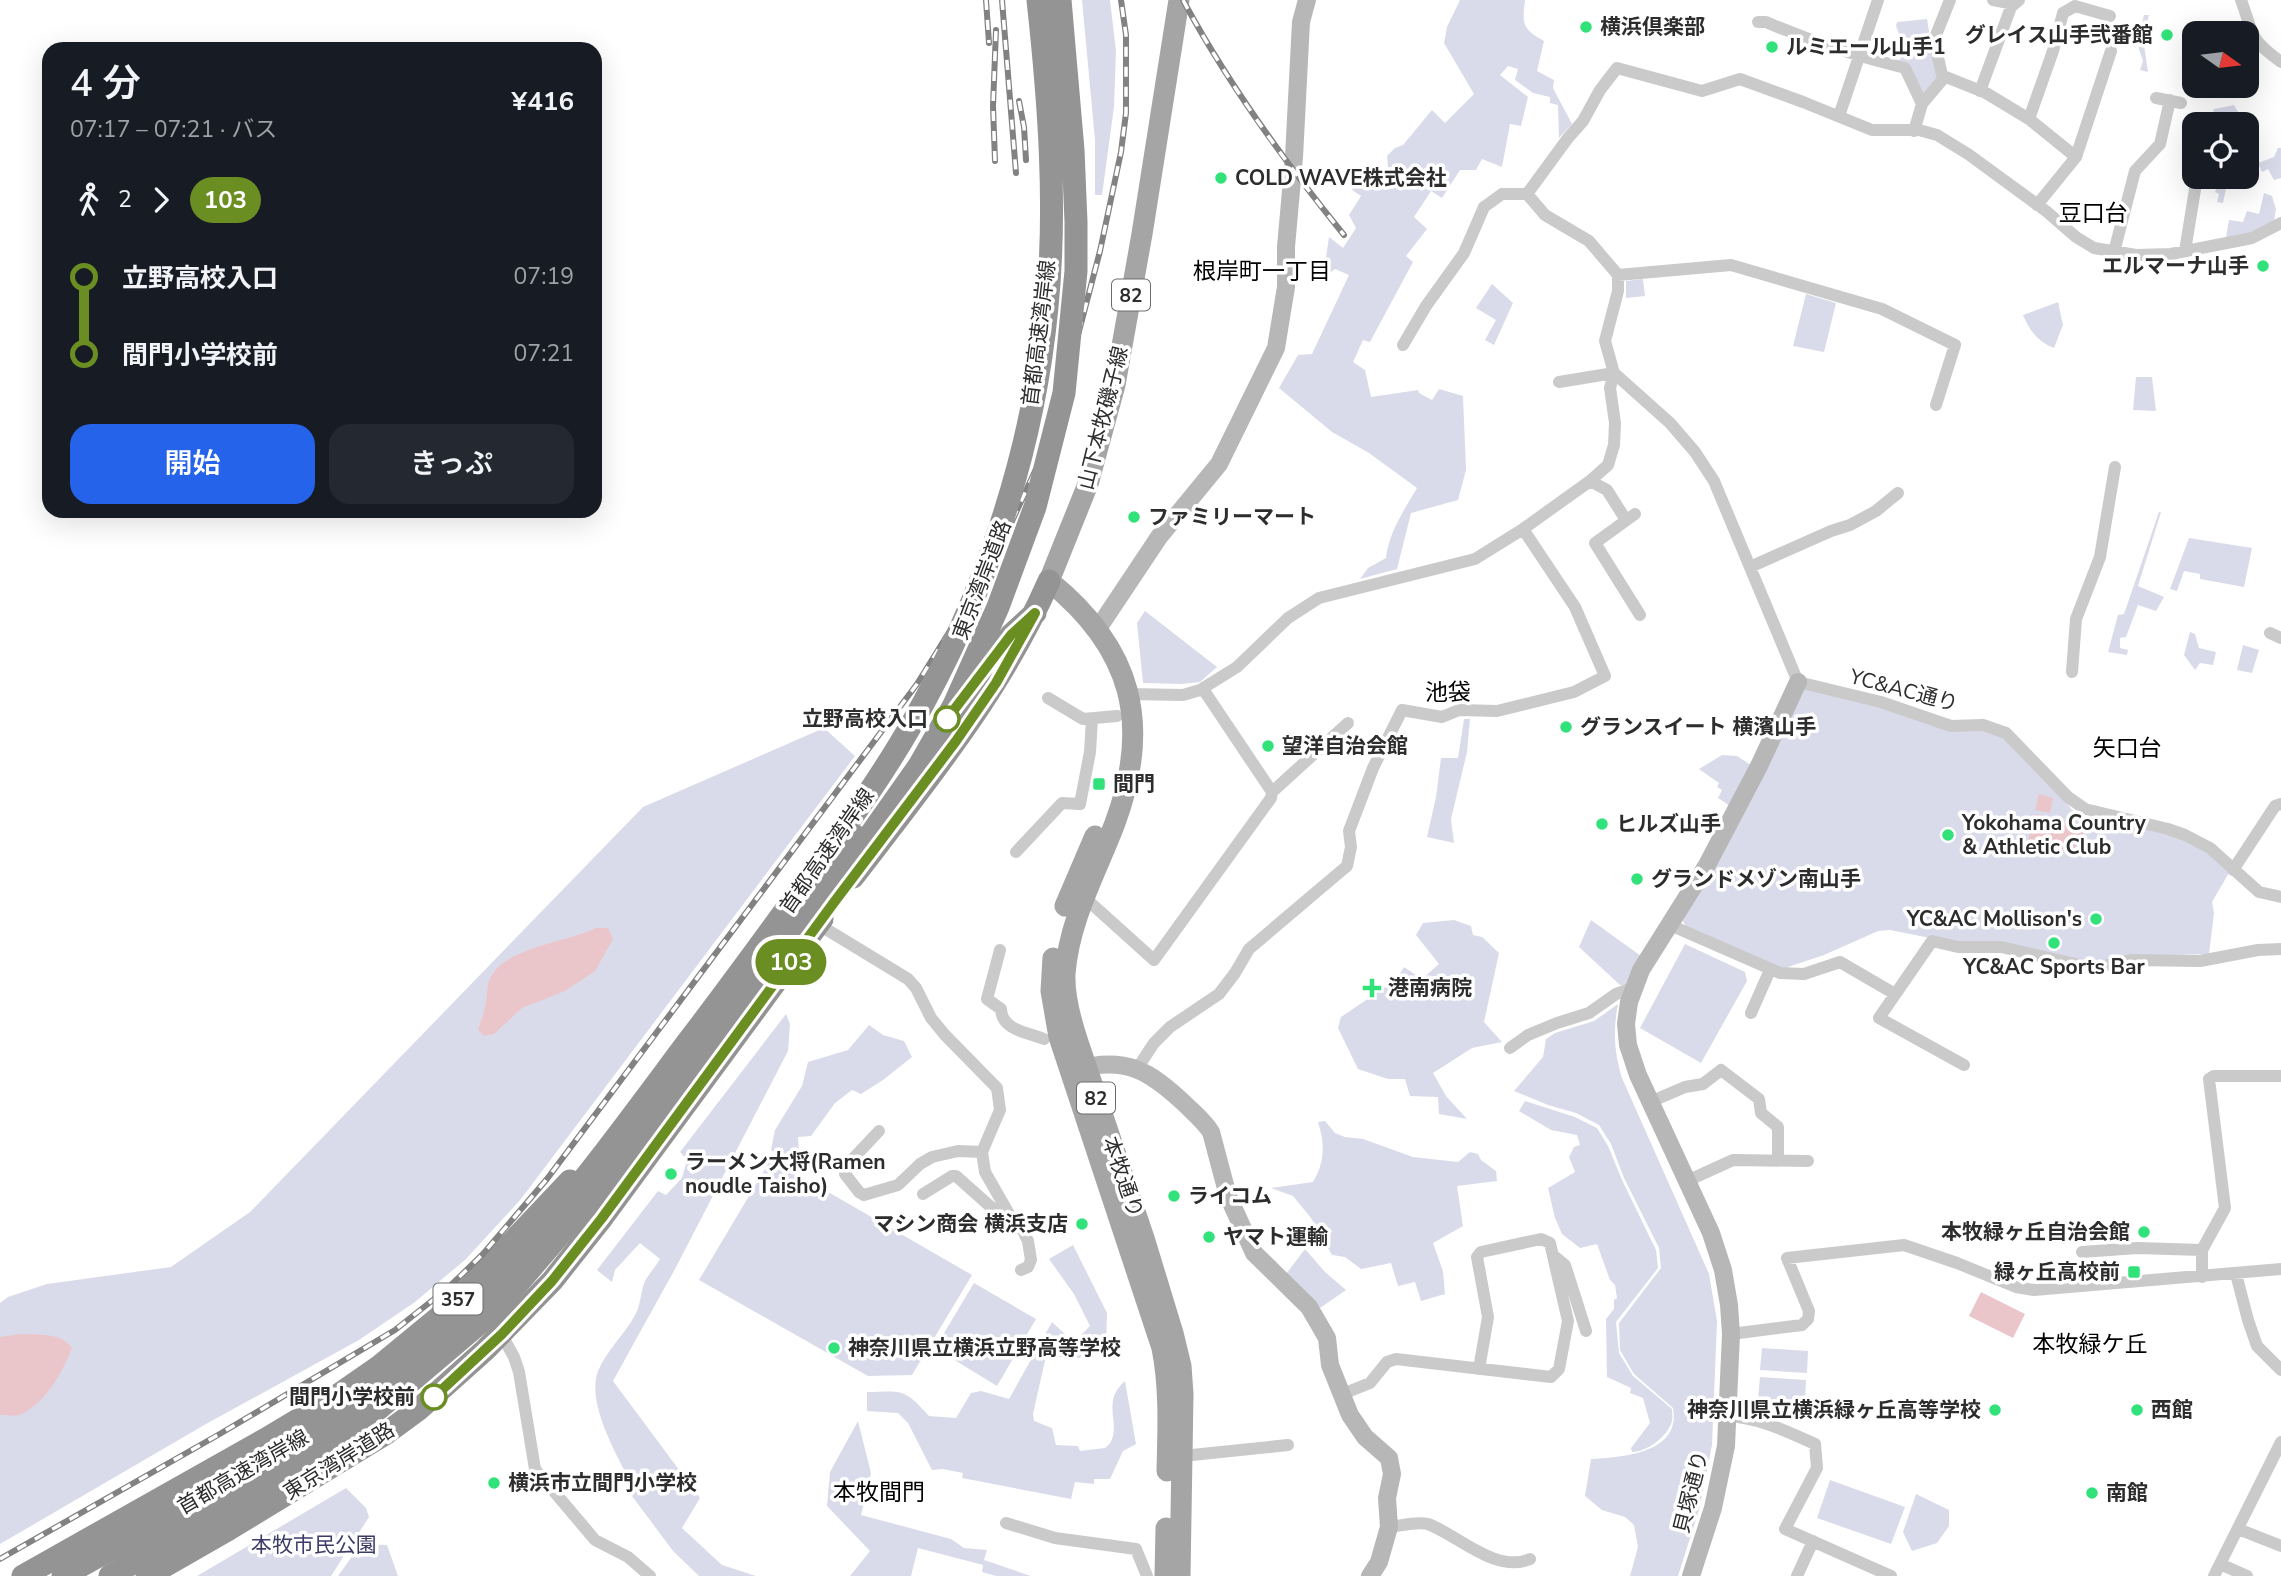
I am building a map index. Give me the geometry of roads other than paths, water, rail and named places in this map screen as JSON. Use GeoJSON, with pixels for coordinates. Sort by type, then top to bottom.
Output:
{"type":"FeatureCollection","features":[{"type":"Feature","properties":{"kind":"highway","name":"首都高速湾岸線"},"geometry":{"type":"LineString","coordinates":[[63,1576],[333,1418],[404,1367],[482,1295],[597,1163],[768,936],[887,765],[944,663],[984,572],[1000,527],[1031,409],[1047,306],[1050,247],[1050,167],[1040,0]]}},
{"type":"Feature","properties":{"kind":"highway","name":"東京湾岸道路"},"geometry":{"type":"LineString","coordinates":[[69,1576],[349,1412],[410,1367],[474,1308],[578,1192],[629,1126],[739,979],[892,765],[955,650],[984,583],[1004,529],[1030,433],[1043,362],[1053,265],[1054,172],[1040,0]]}},
{"type":"Feature","properties":{"kind":"highway","name":"首都高速湾岸線"},"geometry":{"type":"LineString","coordinates":[[115,1576],[275,1486],[362,1430],[410,1394],[482,1328],[519,1289],[619,1171],[743,1010],[806,935],[918,772],[956,707],[993,631],[1037,511],[1066,393],[1079,267],[1080,221],[1076,126],[1062,0]]}},
{"type":"Feature","properties":{"kind":"highway","name":"東京湾岸道路"},"geometry":{"type":"LineString","coordinates":[[110,1576],[272,1483],[351,1433],[495,1310],[609,1178],[834,888],[919,766],[954,705],[998,607],[1035,507],[1064,393],[1076,271],[1076,222],[1062,0]]}},
{"type":"Feature","properties":{"kind":"highway","name":"東京湾岸道路"},"geometry":{"type":"LineString","coordinates":[[147,1576],[229,1530],[385,1434],[429,1401],[502,1334],[552,1281],[602,1218],[956,741],[996,683],[1035,613],[1049,581]]}},
{"type":"Feature","properties":{"kind":"highway","name":"東京湾岸道路"},"geometry":{"type":"LineString","coordinates":[[23,1576],[331,1400],[422,1332],[468,1289],[689,1052],[1011,635],[1035,613]]}},
{"type":"Feature","properties":{"kind":"main road","name":"山下本牧磯子線"},"geometry":{"type":"LineString","coordinates":[[1049,581],[1088,484],[1112,398],[1142,234],[1179,0]]}},
{"type":"Feature","properties":{"kind":"main road","name":"本牧通り"},"geometry":{"type":"LineString","coordinates":[[1049,581],[1077,605],[1114,653],[1128,694],[1133,746],[1127,783],[1115,822],[1073,928],[1065,976],[1078,1069],[1154,1321],[1166,1371],[1168,1400],[1165,1576]]}},
{"type":"Feature","properties":{"kind":"main road","name":"本牧通り"},"geometry":{"type":"LineString","coordinates":[[1097,630],[1113,687],[1117,716],[1119,751],[1116,775],[1109,801],[1068,898],[1054,953],[1051,991],[1057,1031],[1078,1069],[1144,1238],[1181,1366],[1183,1394],[1180,1576]]}},
{"type":"Feature","properties":{"kind":"street"},"geometry":{"type":"LineString","coordinates":[[1097,630],[1159,537],[1219,464],[1276,348],[1286,287],[1286,247],[1297,117],[1301,22],[1307,0]]}},
{"type":"Feature","properties":{"kind":"street"},"geometry":{"type":"LineString","coordinates":[[1839,116],[1878,0]]}},
{"type":"Feature","properties":{"kind":"street"},"geometry":{"type":"LineString","coordinates":[[1942,79],[1934,40],[1950,0]]}},
{"type":"Feature","properties":{"kind":"street"},"geometry":{"type":"LineString","coordinates":[[1993,0],[2016,2]]}},
{"type":"Feature","properties":{"kind":"street"},"geometry":{"type":"LineString","coordinates":[[2241,0],[2257,44],[2281,62]]}},
{"type":"Feature","properties":{"kind":"street"},"geometry":{"type":"LineString","coordinates":[[1980,91],[2011,7],[2016,2]]}},
{"type":"Feature","properties":{"kind":"street"},"geometry":{"type":"LineString","coordinates":[[2029,119],[2063,13],[2075,6],[2110,16]]}},
{"type":"Feature","properties":{"kind":"street"},"geometry":{"type":"LineString","coordinates":[[1758,22],[1766,22],[1815,43],[1859,57],[1905,68],[1922,104]]}},
{"type":"Feature","properties":{"kind":"street"},"geometry":{"type":"LineString","coordinates":[[2037,205],[2076,157],[2111,51]]}},
{"type":"Feature","properties":{"kind":"street"},"geometry":{"type":"LineString","coordinates":[[1527,194],[1583,121],[1600,90],[1617,68],[1702,91],[1740,79],[1872,130],[1914,131],[1937,135],[1968,154],[2094,248],[2136,255],[2171,254],[2252,238],[2281,223]]}},
{"type":"Feature","properties":{"kind":"street"},"geometry":{"type":"LineString","coordinates":[[1914,131],[1922,104],[1946,77],[1980,91],[2029,119],[2076,157]]}},
{"type":"Feature","properties":{"kind":"street"},"geometry":{"type":"LineString","coordinates":[[2114,252],[2135,171],[2160,144],[2176,102],[2156,98]]}},
{"type":"Feature","properties":{"kind":"street"},"geometry":{"type":"LineString","coordinates":[[2185,251],[2195,189]]}},
{"type":"Feature","properties":{"kind":"street"},"geometry":{"type":"LineString","coordinates":[[1128,694],[1183,695],[1203,688],[1237,667],[1288,618],[1319,598],[1475,559],[1523,529],[1608,465],[1614,445],[1615,423],[1610,388],[1614,373],[1605,341],[1618,292],[1618,275],[1589,242],[1580,234],[1545,215],[1527,194],[1502,194],[1484,207],[1464,253],[1426,306],[1403,345]]}},
{"type":"Feature","properties":{"kind":"street"},"geometry":{"type":"LineString","coordinates":[[1618,275],[1731,265],[1882,309],[1955,345],[1936,405]]}},
{"type":"Feature","properties":{"kind":"street"},"geometry":{"type":"LineString","coordinates":[[1559,382],[1614,373]]}},
{"type":"Feature","properties":{"kind":"street"},"geometry":{"type":"LineString","coordinates":[[1614,373],[1670,423],[1695,452],[1714,481],[1798,682]]}},
{"type":"Feature","properties":{"kind":"street"},"geometry":{"type":"LineString","coordinates":[[2072,672],[2076,619],[2100,557],[2115,467]]}},
{"type":"Feature","properties":{"kind":"street"},"geometry":{"type":"LineString","coordinates":[[1590,481],[1607,490],[1631,517],[1595,543],[1640,615]]}},
{"type":"Feature","properties":{"kind":"street"},"geometry":{"type":"LineString","coordinates":[[1750,567],[1850,525],[1876,511],[1898,493]]}},
{"type":"Feature","properties":{"kind":"street"},"geometry":{"type":"LineString","coordinates":[[1137,1069],[1170,1027],[1219,994],[1249,949],[1347,866],[1351,847],[1349,831],[1373,768],[1402,710],[1442,717],[1459,710],[1497,711],[1574,692],[1605,677],[1575,607],[1523,529]]}},
{"type":"Feature","properties":{"kind":"street","name":"YC&AC通り"},"geometry":{"type":"LineString","coordinates":[[1798,682],[1881,702],[1951,726],[1983,725],[1996,728],[2006,733],[2068,797],[2085,809],[2185,835],[2210,848],[2259,892],[2281,897]]}},
{"type":"Feature","properties":{"kind":"street","name":"貝塚通り"},"geometry":{"type":"LineString","coordinates":[[1691,1576],[1720,1481],[1728,1416],[1731,1334],[1723,1270],[1710,1233],[1638,1075],[1628,1045],[1626,1024],[1633,988],[1641,970],[1707,865],[1759,766],[1798,682]]}},
{"type":"Feature","properties":{"kind":"street"},"geometry":{"type":"LineString","coordinates":[[1203,688],[1272,792]]}},
{"type":"Feature","properties":{"kind":"street"},"geometry":{"type":"LineString","coordinates":[[1048,698],[1083,719],[1117,716]]}},
{"type":"Feature","properties":{"kind":"street"},"geometry":{"type":"LineString","coordinates":[[1016,852],[1062,803],[1080,804],[1090,752],[1092,719]]}},
{"type":"Feature","properties":{"kind":"street"},"geometry":{"type":"LineString","coordinates":[[1084,897],[1154,960],[1271,798],[1272,792],[1348,723]]}},
{"type":"Feature","properties":{"kind":"street"},"geometry":{"type":"LineString","coordinates":[[2233,870],[2275,806],[2281,804]]}},
{"type":"Feature","properties":{"kind":"street"},"geometry":{"type":"LineString","coordinates":[[799,911],[908,979],[944,1035],[997,1088],[1000,1111],[982,1152],[985,1172],[990,1182],[1028,1241],[1031,1260],[1028,1267],[1021,1270]]}},
{"type":"Feature","properties":{"kind":"street"},"geometry":{"type":"LineString","coordinates":[[1670,925],[1770,970],[1804,974],[1840,962],[1895,994]]}},
{"type":"Feature","properties":{"kind":"street"},"geometry":{"type":"LineString","coordinates":[[1964,1065],[1879,1018],[1932,941],[1958,947],[2001,947],[2092,968],[2131,960],[2200,961],[2258,950],[2281,949]]}},
{"type":"Feature","properties":{"kind":"street"},"geometry":{"type":"LineString","coordinates":[[1000,950],[987,999],[1000,1009],[1005,1024],[1044,1039]]}},
{"type":"Feature","properties":{"kind":"street"},"geometry":{"type":"LineString","coordinates":[[1751,1013],[1770,970]]}},
{"type":"Feature","properties":{"kind":"street"},"geometry":{"type":"LineString","coordinates":[[1510,1048],[1528,1035],[1589,1013],[1616,994],[1633,988]]}},
{"type":"Feature","properties":{"kind":"street"},"geometry":{"type":"LineString","coordinates":[[1078,1069],[1104,1065],[1137,1069],[1150,1074],[1207,1125],[1240,1226],[1254,1253],[1309,1307],[1326,1338],[1330,1365],[1340,1395],[1365,1437],[1389,1458],[1392,1474],[1388,1498],[1389,1527],[1378,1562],[1370,1576]]}},
{"type":"Feature","properties":{"kind":"street"},"geometry":{"type":"LineString","coordinates":[[1650,1102],[1685,1087],[1703,1084],[1721,1070],[1759,1099],[1761,1113],[1778,1127],[1778,1159]]}},
{"type":"Feature","properties":{"kind":"street"},"geometry":{"type":"LineString","coordinates":[[2203,1277],[2202,1250],[2225,1208],[2208,1079],[2214,1076],[2281,1076]]}},
{"type":"Feature","properties":{"kind":"street"},"geometry":{"type":"LineString","coordinates":[[879,1131],[847,1165],[845,1174],[864,1195],[898,1185],[920,1164],[932,1157],[958,1151],[982,1152]]}},
{"type":"Feature","properties":{"kind":"street"},"geometry":{"type":"LineString","coordinates":[[1687,1181],[1733,1160],[1808,1161]]}},
{"type":"Feature","properties":{"kind":"street"},"geometry":{"type":"LineString","coordinates":[[923,1194],[951,1176],[956,1176],[1028,1241]]}},
{"type":"Feature","properties":{"kind":"street"},"geometry":{"type":"LineString","coordinates":[[1340,1395],[1370,1383],[1387,1362],[1396,1359],[1479,1369],[1551,1377],[1559,1369],[1567,1321],[1550,1243],[1541,1239],[1480,1252],[1477,1258],[1488,1317],[1479,1369]]}},
{"type":"Feature","properties":{"kind":"street"},"geometry":{"type":"LineString","coordinates":[[1731,1334],[1802,1325],[1808,1319],[1808,1311],[1787,1258],[1904,1245],[2016,1287],[2034,1290],[2281,1269]]}},
{"type":"Feature","properties":{"kind":"street"},"geometry":{"type":"LineString","coordinates":[[2081,1252],[2137,1248],[2202,1250]]}},
{"type":"Feature","properties":{"kind":"street"},"geometry":{"type":"LineString","coordinates":[[1553,1255],[1565,1265],[1586,1331]]}},
{"type":"Feature","properties":{"kind":"street"},"geometry":{"type":"LineString","coordinates":[[2236,1274],[2257,1346],[2281,1370]]}},
{"type":"Feature","properties":{"kind":"street"},"geometry":{"type":"LineString","coordinates":[[468,1289],[502,1334],[514,1357],[519,1372],[535,1469],[596,1540],[628,1557],[650,1576]]}},
{"type":"Feature","properties":{"kind":"street"},"geometry":{"type":"LineString","coordinates":[[1728,1416],[1749,1417],[1767,1422],[1815,1444],[1817,1468],[1785,1529],[1891,1576]]}},
{"type":"Feature","properties":{"kind":"street"},"geometry":{"type":"LineString","coordinates":[[2247,1576],[2217,1570],[2281,1442]]}},
{"type":"Feature","properties":{"kind":"street"},"geometry":{"type":"LineString","coordinates":[[1182,1457],[1288,1445]]}},
{"type":"Feature","properties":{"kind":"street"},"geometry":{"type":"LineString","coordinates":[[1006,1522],[1055,1538],[1136,1549],[1147,1576]]}},
{"type":"Feature","properties":{"kind":"street"},"geometry":{"type":"LineString","coordinates":[[1389,1527],[1425,1523],[1488,1556],[1520,1564],[1530,1559]]}},
{"type":"Feature","properties":{"kind":"street"},"geometry":{"type":"LineString","coordinates":[[2238,1529],[2281,1546]]}},
{"type":"Feature","properties":{"kind":"street"},"geometry":{"type":"LineString","coordinates":[[1797,1576],[1812,1541]]}},
{"type":"Feature","properties":{"kind":"railway"},"geometry":{"type":"LineString","coordinates":[[986,0],[989,43]]}},
{"type":"Feature","properties":{"kind":"railway"},"geometry":{"type":"LineString","coordinates":[[1002,0],[1016,173]]}},
{"type":"Feature","properties":{"kind":"railway"},"geometry":{"type":"LineString","coordinates":[[0,1559],[395,1330],[448,1288],[483,1254],[547,1179],[917,684],[995,558],[1042,456],[1066,381],[1100,251],[1121,152],[1126,113],[1126,35],[1121,0]]}},
{"type":"Feature","properties":{"kind":"railway"},"geometry":{"type":"LineString","coordinates":[[1183,0],[1258,121],[1344,235]]}},
{"type":"Feature","properties":{"kind":"railway"},"geometry":{"type":"LineString","coordinates":[[995,161],[993,106],[996,30]]}},
{"type":"Feature","properties":{"kind":"railway"},"geometry":{"type":"LineString","coordinates":[[1019,101],[1026,160]]}},
{"type":"Feature","properties":{"kind":"place","name":"横浜倶楽部"},"geometry":{"type":"Point","coordinates":[1586,27]}},
{"type":"Feature","properties":{"kind":"place","name":"グレイス山手弐番館"},"geometry":{"type":"Point","coordinates":[2167,35]}},
{"type":"Feature","properties":{"kind":"place","name":"ルミエール山手1"},"geometry":{"type":"Point","coordinates":[1772,47]}},
{"type":"Feature","properties":{"kind":"place","name":"COLD WAVE株式会社"},"geometry":{"type":"Point","coordinates":[1221,178]}},
{"type":"Feature","properties":{"kind":"place","name":"エルマーナ山手"},"geometry":{"type":"Point","coordinates":[2263,266]}},
{"type":"Feature","properties":{"kind":"place","name":"ファミリーマート"},"geometry":{"type":"Point","coordinates":[1134,517]}},
{"type":"Feature","properties":{"kind":"place","name":"立野高校入口"},"geometry":{"type":"Point","coordinates":[947,719]}},
{"type":"Feature","properties":{"kind":"place","name":"グランスイート 横濱山手"},"geometry":{"type":"Point","coordinates":[1566,727]}},
{"type":"Feature","properties":{"kind":"place","name":"望洋自治会館"},"geometry":{"type":"Point","coordinates":[1268,746]}},
{"type":"Feature","properties":{"kind":"place","name":"間門"},"geometry":{"type":"Point","coordinates":[1099,784]}},
{"type":"Feature","properties":{"kind":"place","name":"ヒルズ山手"},"geometry":{"type":"Point","coordinates":[1602,824]}},
{"type":"Feature","properties":{"kind":"place","name":"Yokohama Country & Athletic Club"},"geometry":{"type":"Point","coordinates":[1948,835]}},
{"type":"Feature","properties":{"kind":"place","name":"グランドメゾン南山手"},"geometry":{"type":"Point","coordinates":[1637,879]}},
{"type":"Feature","properties":{"kind":"place","name":"YC&AC Mollison's"},"geometry":{"type":"Point","coordinates":[2096,919]}},
{"type":"Feature","properties":{"kind":"place","name":"YC&AC Sports Bar"},"geometry":{"type":"Point","coordinates":[2054,943]}},
{"type":"Feature","properties":{"kind":"place","name":"港南病院"},"geometry":{"type":"Point","coordinates":[1372,988]}},
{"type":"Feature","properties":{"kind":"place","name":"ラーメン大将(Ramen noudle Taisho)"},"geometry":{"type":"Point","coordinates":[671,1174]}},
{"type":"Feature","properties":{"kind":"place","name":"ライコム"},"geometry":{"type":"Point","coordinates":[1174,1196]}},
{"type":"Feature","properties":{"kind":"place","name":"マシン商会 横浜支店"},"geometry":{"type":"Point","coordinates":[1082,1224]}},
{"type":"Feature","properties":{"kind":"place","name":"本牧緑ヶ丘自治会館"},"geometry":{"type":"Point","coordinates":[2144,1232]}},
{"type":"Feature","properties":{"kind":"place","name":"ヤマト運輸"},"geometry":{"type":"Point","coordinates":[1209,1237]}},
{"type":"Feature","properties":{"kind":"place","name":"緑ヶ丘高校前"},"geometry":{"type":"Point","coordinates":[2134,1272]}},
{"type":"Feature","properties":{"kind":"place","name":"神奈川県立横浜立野高等学校"},"geometry":{"type":"Point","coordinates":[834,1348]}},
{"type":"Feature","properties":{"kind":"place","name":"間門小学校前"},"geometry":{"type":"Point","coordinates":[434,1397]}},
{"type":"Feature","properties":{"kind":"place","name":"神奈川県立横浜緑ヶ丘高等学校"},"geometry":{"type":"Point","coordinates":[1995,1410]}},
{"type":"Feature","properties":{"kind":"place","name":"西館"},"geometry":{"type":"Point","coordinates":[2137,1410]}},
{"type":"Feature","properties":{"kind":"place","name":"横浜市立間門小学校"},"geometry":{"type":"Point","coordinates":[494,1483]}},
{"type":"Feature","properties":{"kind":"place","name":"南館"},"geometry":{"type":"Point","coordinates":[2092,1493]}},
{"type":"Feature","properties":{"kind":"district","name":"豆口台"},"geometry":{"type":"Point","coordinates":[2093,213]}},
{"type":"Feature","properties":{"kind":"district","name":"根岸町一丁目"},"geometry":{"type":"Point","coordinates":[1262,271]}},
{"type":"Feature","properties":{"kind":"district","name":"池袋"},"geometry":{"type":"Point","coordinates":[1448,692]}},
{"type":"Feature","properties":{"kind":"district","name":"矢口台"},"geometry":{"type":"Point","coordinates":[2127,748]}},
{"type":"Feature","properties":{"kind":"district","name":"本牧緑ケ丘"},"geometry":{"type":"Point","coordinates":[2090,1344]}},
{"type":"Feature","properties":{"kind":"district","name":"本牧間門"},"geometry":{"type":"Point","coordinates":[879,1492]}},
{"type":"Feature","properties":{"kind":"park label","name":"本牧市民公園"},"geometry":{"type":"Point","coordinates":[314,1545]}}]}
